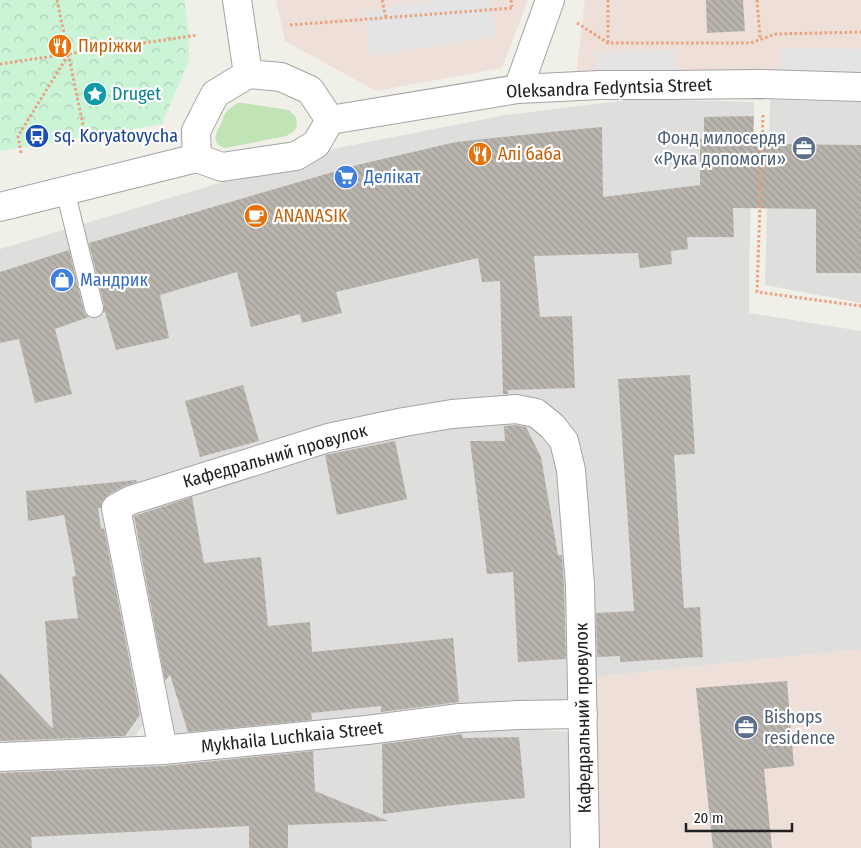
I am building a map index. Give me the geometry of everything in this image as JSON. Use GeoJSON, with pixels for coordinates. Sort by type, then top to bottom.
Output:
{"type":"FeatureCollection","features":[{"type":"Feature","properties":{"kind":"street"},"geometry":{"type":"LineString","coordinates":[[237,0],[248,74]]}},
{"type":"Feature","properties":{"kind":"street"},"geometry":{"type":"LineString","coordinates":[[518,89],[550,0]]}},
{"type":"Feature","properties":{"kind":"street"},"geometry":{"type":"LineString","coordinates":[[0,207],[196,158],[222,167],[296,156],[316,144],[330,120],[310,90],[281,77],[248,74],[215,94],[196,131],[196,158]]}},
{"type":"Feature","properties":{"kind":"street","name":"Oleksandra Fedyntsia Street"},"geometry":{"type":"LineString","coordinates":[[330,120],[518,89],[670,84],[861,87]]}},
{"type":"Feature","properties":{"kind":"street","name":"Кафедральний провулок"},"geometry":{"type":"LineString","coordinates":[[163,750],[116,508],[140,497],[328,438],[452,414],[516,409],[536,413],[552,426],[564,441],[571,470],[580,585],[585,848]]}},
{"type":"Feature","properties":{"kind":"street","name":"Mykhaila Luchkaia Street"},"geometry":{"type":"LineString","coordinates":[[0,757],[163,750],[367,730],[460,718],[583,714]]}},
{"type":"Feature","properties":{"kind":"lane"},"geometry":{"type":"LineString","coordinates":[[65,190],[94,308]]}},
{"type":"Feature","properties":{"kind":"path"},"geometry":{"type":"LineString","coordinates":[[57,0],[87,144]]}},
{"type":"Feature","properties":{"kind":"path"},"geometry":{"type":"LineString","coordinates":[[382,0],[386,18]]}},
{"type":"Feature","properties":{"kind":"path"},"geometry":{"type":"LineString","coordinates":[[608,0],[608,44]]}},
{"type":"Feature","properties":{"kind":"path"},"geometry":{"type":"LineString","coordinates":[[757,0],[760,39]]}},
{"type":"Feature","properties":{"kind":"path"},"geometry":{"type":"LineString","coordinates":[[0,64],[198,35]]}},
{"type":"Feature","properties":{"kind":"path"},"geometry":{"type":"LineString","coordinates":[[22,153],[18,136],[68,55]]}},
{"type":"Feature","properties":{"kind":"path"},"geometry":{"type":"LineString","coordinates":[[763,111],[757,292],[861,306]]}},
{"type":"Feature","properties":{"kind":"shaded area"},"geometry":{"type":"Polygon","coordinates":[[[276,0],[528,0],[502,68],[376,91],[285,41],[276,0]]]}},
{"type":"Feature","properties":{"kind":"shaded area"},"geometry":{"type":"Polygon","coordinates":[[[434,0],[491,0],[496,36],[371,56],[364,11],[434,0]]]}},
{"type":"Feature","properties":{"kind":"shaded area"},"geometry":{"type":"Polygon","coordinates":[[[585,0],[861,0],[861,75],[576,76],[585,0]]]}},
{"type":"Feature","properties":{"kind":"shaded area"},"geometry":{"type":"Polygon","coordinates":[[[781,48],[861,49],[861,74],[780,73],[781,48]]]}},
{"type":"Feature","properties":{"kind":"shaded area"},"geometry":{"type":"Polygon","coordinates":[[[676,50],[677,69],[595,71],[595,52],[676,50]]]}},
{"type":"Feature","properties":{"kind":"shaded area"},"geometry":{"type":"Polygon","coordinates":[[[636,99],[754,102],[749,313],[861,331],[861,649],[597,677],[577,444],[494,401],[105,507],[144,724],[132,740],[0,750],[0,249],[332,149],[506,115],[636,99]]]}},
{"type":"Feature","properties":{"kind":"shaded area"},"geometry":{"type":"Polygon","coordinates":[[[770,100],[861,102],[861,303],[765,285],[770,100]]]}},
{"type":"Feature","properties":{"kind":"shaded area"},"geometry":{"type":"Polygon","coordinates":[[[517,418],[538,423],[559,453],[578,701],[171,739],[128,512],[312,447],[517,418]]]}},
{"type":"Feature","properties":{"kind":"shaded area"},"geometry":{"type":"Polygon","coordinates":[[[861,649],[861,848],[593,848],[597,677],[861,649]]]}},
{"type":"Feature","properties":{"kind":"shaded area"},"geometry":{"type":"Polygon","coordinates":[[[492,726],[572,732],[577,848],[0,848],[0,765],[492,726]]]}},
{"type":"Feature","properties":{"kind":"green space"},"geometry":{"type":"Polygon","coordinates":[[[0,0],[184,0],[189,31],[189,60],[162,124],[0,151],[0,0]]]}},
{"type":"Feature","properties":{"kind":"green space"},"geometry":{"type":"Polygon","coordinates":[[[237,103],[289,110],[296,117],[297,127],[286,136],[225,148],[220,146],[216,140],[216,134],[226,112],[237,103]]]}},
{"type":"Feature","properties":{"kind":"building"},"geometry":{"type":"Polygon","coordinates":[[[706,0],[743,0],[745,31],[707,33],[706,0]]]}},
{"type":"Feature","properties":{"kind":"building"},"geometry":{"type":"Polygon","coordinates":[[[754,116],[753,144],[861,145],[861,273],[816,273],[816,209],[733,208],[734,237],[687,237],[688,249],[671,251],[672,264],[640,268],[638,253],[534,256],[540,317],[572,316],[575,388],[507,390],[509,394],[503,394],[500,281],[482,282],[478,258],[336,292],[342,313],[302,323],[300,314],[251,327],[237,272],[160,295],[169,338],[116,350],[105,312],[103,313],[104,305],[89,243],[357,165],[456,142],[602,127],[603,197],[700,185],[700,139],[704,139],[704,117],[754,116]]]}},
{"type":"Feature","properties":{"kind":"building"},"geometry":{"type":"Polygon","coordinates":[[[69,250],[84,311],[89,317],[55,329],[72,394],[35,403],[19,339],[0,343],[0,272],[69,250]]]}},
{"type":"Feature","properties":{"kind":"building"},"geometry":{"type":"Polygon","coordinates":[[[690,375],[695,454],[674,455],[684,608],[700,607],[703,657],[620,662],[620,656],[597,657],[596,613],[634,611],[618,379],[690,375]]]}},
{"type":"Feature","properties":{"kind":"building"},"geometry":{"type":"Polygon","coordinates":[[[243,385],[259,441],[200,457],[185,401],[243,385]]]}},
{"type":"Feature","properties":{"kind":"building"},"geometry":{"type":"Polygon","coordinates":[[[504,426],[526,427],[541,457],[558,555],[562,555],[566,659],[518,662],[513,572],[487,574],[470,441],[505,441],[504,426]]]}},
{"type":"Feature","properties":{"kind":"building"},"geometry":{"type":"Polygon","coordinates":[[[395,441],[407,499],[337,515],[325,455],[395,441]]]}},
{"type":"Feature","properties":{"kind":"building"},"geometry":{"type":"Polygon","coordinates":[[[136,480],[137,482],[109,494],[102,501],[101,508],[98,508],[101,529],[104,528],[140,715],[125,736],[0,741],[0,673],[53,729],[45,621],[78,618],[72,577],[76,576],[64,515],[28,521],[26,491],[136,480]]]}},
{"type":"Feature","properties":{"kind":"building"},"geometry":{"type":"Polygon","coordinates":[[[192,497],[204,563],[261,557],[268,626],[310,622],[312,652],[453,638],[459,702],[381,712],[381,706],[311,713],[312,720],[188,732],[170,675],[165,681],[134,516],[192,497]]]}},
{"type":"Feature","properties":{"kind":"building","name":"Bishops residence"},"geometry":{"type":"Polygon","coordinates":[[[787,681],[794,766],[764,769],[772,848],[713,848],[696,688],[787,681]]]}},
{"type":"Feature","properties":{"kind":"building"},"geometry":{"type":"Polygon","coordinates":[[[462,734],[463,738],[519,737],[525,798],[383,814],[382,744],[462,734]]]}},
{"type":"Feature","properties":{"kind":"building"},"geometry":{"type":"Polygon","coordinates":[[[313,751],[315,791],[388,821],[288,825],[288,848],[249,848],[249,826],[31,837],[32,848],[0,848],[0,773],[164,766],[313,751]]]}},
{"type":"Feature","properties":{"kind":"place","name":"Пиріжки"},"geometry":{"type":"Point","coordinates":[60,46]}},
{"type":"Feature","properties":{"kind":"place","name":"Druget"},"geometry":{"type":"Point","coordinates":[95,94]}},
{"type":"Feature","properties":{"kind":"place","name":"sq. Koryatovycha"},"geometry":{"type":"Point","coordinates":[37,136]}},
{"type":"Feature","properties":{"kind":"place","name":"Фонд милосердя «Рука допомоги»"},"geometry":{"type":"Point","coordinates":[804,148]}},
{"type":"Feature","properties":{"kind":"place","name":"Алі баба"},"geometry":{"type":"Point","coordinates":[480,154]}},
{"type":"Feature","properties":{"kind":"place","name":"Делікат"},"geometry":{"type":"Point","coordinates":[346,177]}},
{"type":"Feature","properties":{"kind":"place","name":"ANANASIK"},"geometry":{"type":"Point","coordinates":[256,216]}},
{"type":"Feature","properties":{"kind":"place","name":"Мандрик"},"geometry":{"type":"Point","coordinates":[62,280]}},
{"type":"Feature","properties":{"kind":"place","name":"Bishops residence"},"geometry":{"type":"Point","coordinates":[746,727]}}]}
